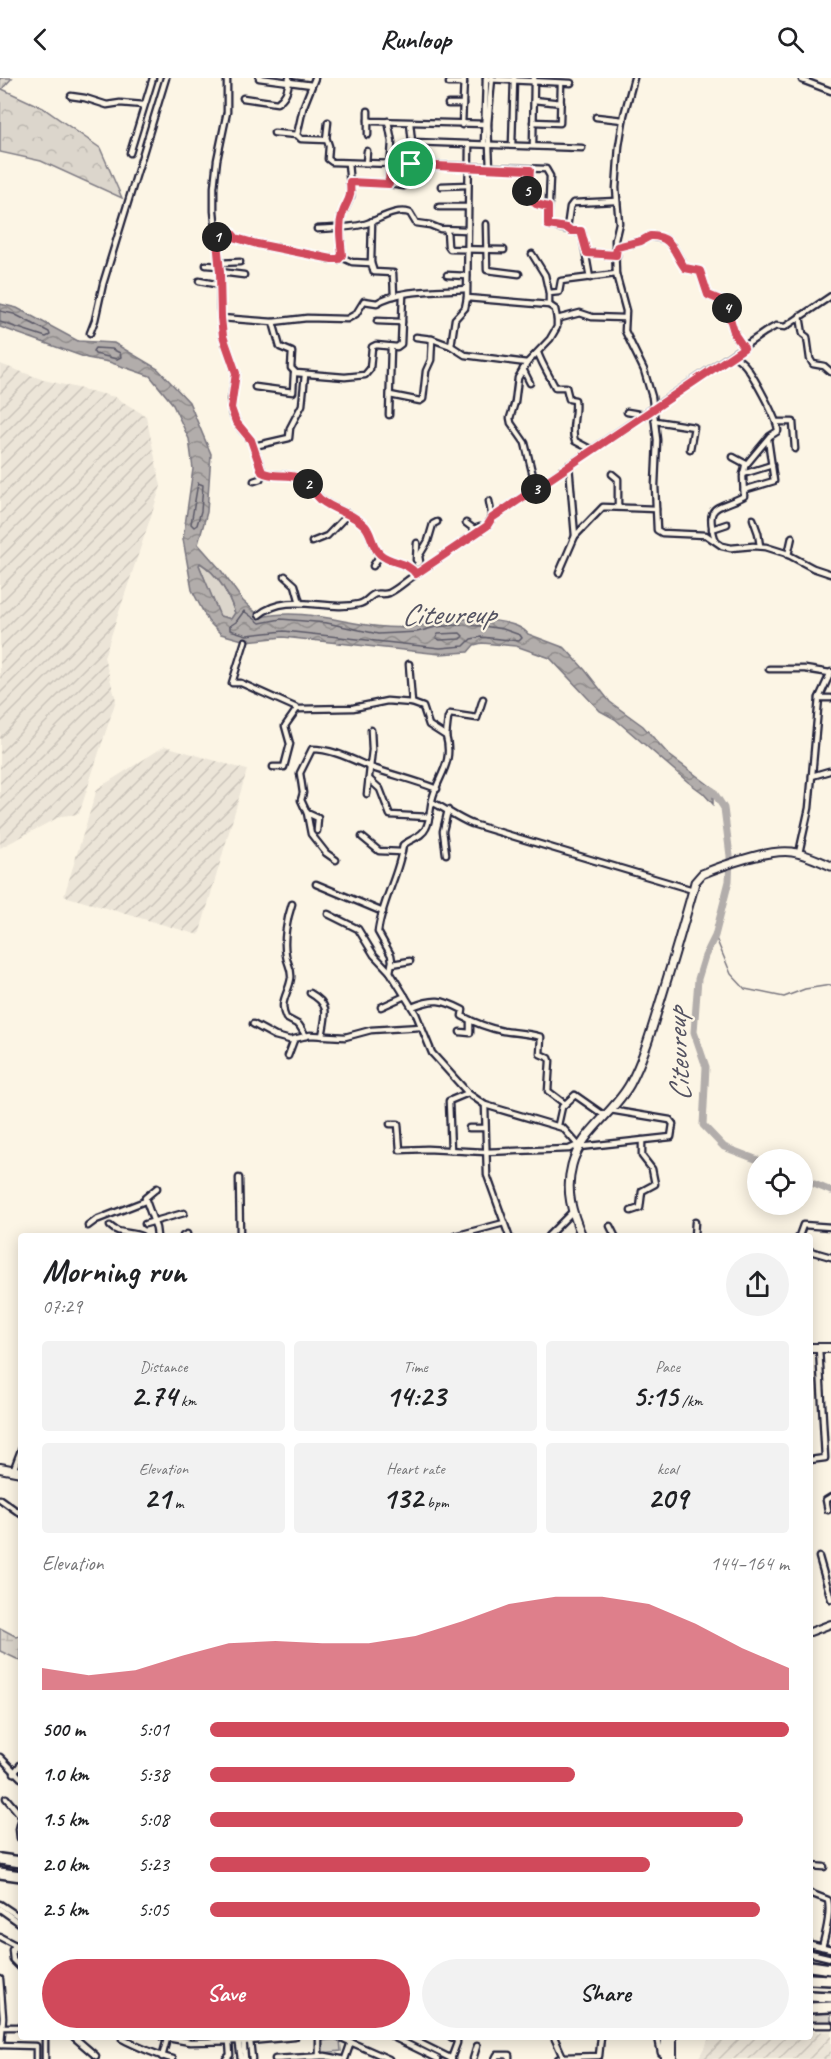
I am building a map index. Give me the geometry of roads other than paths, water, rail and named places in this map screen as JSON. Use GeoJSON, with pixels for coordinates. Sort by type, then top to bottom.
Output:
{"type":"FeatureCollection","features":[{"type":"Feature","properties":{"kind":"highway"},"geometry":{"type":"LineString","coordinates":[[0,1859],[18,1862]]}},
{"type":"Feature","properties":{"kind":"highway"},"geometry":{"type":"LineString","coordinates":[[0,1873],[18,1876]]}},
{"type":"Feature","properties":{"kind":"highway"},"geometry":{"type":"LineString","coordinates":[[813,1966],[831,1969]]}},
{"type":"Feature","properties":{"kind":"highway"},"geometry":{"type":"LineString","coordinates":[[813,1979],[831,1980]]}},
{"type":"Feature","properties":{"kind":"highway"},"geometry":{"type":"LineString","coordinates":[[813,1996],[831,1997]]}},
{"type":"Feature","properties":{"kind":"highway"},"geometry":{"type":"LineString","coordinates":[[813,2008],[831,2007]]}},
{"type":"Feature","properties":{"kind":"main road"},"geometry":{"type":"LineString","coordinates":[[581,1233],[572,1212],[569,1196],[571,1170],[577,1151],[629,1085],[643,1055],[695,882],[702,874],[715,869],[774,853],[799,853],[831,866]]}},
{"type":"Feature","properties":{"kind":"main road"},"geometry":{"type":"LineString","coordinates":[[813,1348],[831,1348]]}},
{"type":"Feature","properties":{"kind":"main road"},"geometry":{"type":"LineString","coordinates":[[0,1468],[17,1472]]}},
{"type":"Feature","properties":{"kind":"main road"},"geometry":{"type":"LineString","coordinates":[[666,2040],[666,2058]]}},
{"type":"Feature","properties":{"kind":"street"},"geometry":{"type":"LineString","coordinates":[[130,153],[153,78]]}},
{"type":"Feature","properties":{"kind":"street"},"geometry":{"type":"LineString","coordinates":[[90,333],[166,78]]}},
{"type":"Feature","properties":{"kind":"street"},"geometry":{"type":"LineString","coordinates":[[227,78],[227,112],[214,186],[221,318],[223,336],[236,373],[231,402],[232,414],[251,440],[263,472],[260,479],[254,481]]}},
{"type":"Feature","properties":{"kind":"street"},"geometry":{"type":"LineString","coordinates":[[259,78],[289,80],[312,85]]}},
{"type":"Feature","properties":{"kind":"street"},"geometry":{"type":"LineString","coordinates":[[297,135],[303,108],[315,78]]}},
{"type":"Feature","properties":{"kind":"street"},"geometry":{"type":"LineString","coordinates":[[634,78],[619,146],[616,201],[619,223],[616,235],[616,274],[626,311],[625,331],[648,380],[655,421],[657,440],[656,528],[659,532],[706,535],[722,546],[734,548],[760,546],[788,555],[831,574]]}},
{"type":"Feature","properties":{"kind":"street"},"geometry":{"type":"LineString","coordinates":[[490,168],[486,124],[489,79],[571,83]]}},
{"type":"Feature","properties":{"kind":"street"},"geometry":{"type":"LineString","coordinates":[[243,98],[277,103],[285,95],[289,80]]}},
{"type":"Feature","properties":{"kind":"street"},"geometry":{"type":"LineString","coordinates":[[512,145],[514,80]]}},
{"type":"Feature","properties":{"kind":"street"},"geometry":{"type":"LineString","coordinates":[[533,145],[534,80]]}},
{"type":"Feature","properties":{"kind":"street"},"geometry":{"type":"LineString","coordinates":[[802,80],[831,91]]}},
{"type":"Feature","properties":{"kind":"street"},"geometry":{"type":"LineString","coordinates":[[449,82],[464,81],[462,125]]}},
{"type":"Feature","properties":{"kind":"street"},"geometry":{"type":"LineString","coordinates":[[533,122],[560,123],[561,83]]}},
{"type":"Feature","properties":{"kind":"street"},"geometry":{"type":"LineString","coordinates":[[71,96],[107,105],[120,103],[144,105]]}},
{"type":"Feature","properties":{"kind":"street"},"geometry":{"type":"LineString","coordinates":[[534,100],[561,103]]}},
{"type":"Feature","properties":{"kind":"street"},"geometry":{"type":"LineString","coordinates":[[448,104],[463,104]]}},
{"type":"Feature","properties":{"kind":"street"},"geometry":{"type":"LineString","coordinates":[[368,111],[368,135]]}},
{"type":"Feature","properties":{"kind":"street"},"geometry":{"type":"LineString","coordinates":[[596,117],[623,120]]}},
{"type":"Feature","properties":{"kind":"street"},"geometry":{"type":"LineString","coordinates":[[368,120],[462,125],[486,124]]}},
{"type":"Feature","properties":{"kind":"street"},"geometry":{"type":"LineString","coordinates":[[388,121],[392,142],[389,184]]}},
{"type":"Feature","properties":{"kind":"street"},"geometry":{"type":"LineString","coordinates":[[328,122],[326,140],[329,146],[329,161],[546,169],[549,173],[548,225],[582,233],[590,278]]}},
{"type":"Feature","properties":{"kind":"street"},"geometry":{"type":"LineString","coordinates":[[410,123],[411,164]]}},
{"type":"Feature","properties":{"kind":"street"},"geometry":{"type":"LineString","coordinates":[[274,133],[297,135],[301,139],[326,140]]}},
{"type":"Feature","properties":{"kind":"street"},"geometry":{"type":"LineString","coordinates":[[412,142],[582,148]]}},
{"type":"Feature","properties":{"kind":"street"},"geometry":{"type":"LineString","coordinates":[[452,346],[455,319],[465,308],[467,298],[469,144]]}},
{"type":"Feature","properties":{"kind":"street"},"geometry":{"type":"LineString","coordinates":[[366,163],[367,151]]}},
{"type":"Feature","properties":{"kind":"street"},"geometry":{"type":"LineString","coordinates":[[341,257],[340,227],[342,215],[351,196],[348,163]]}},
{"type":"Feature","properties":{"kind":"street"},"geometry":{"type":"LineString","coordinates":[[530,170],[528,195],[536,204],[548,207]]}},
{"type":"Feature","properties":{"kind":"street"},"geometry":{"type":"LineString","coordinates":[[350,182],[404,186]]}},
{"type":"Feature","properties":{"kind":"street"},"geometry":{"type":"LineString","coordinates":[[441,186],[468,185]]}},
{"type":"Feature","properties":{"kind":"street"},"geometry":{"type":"LineString","coordinates":[[567,228],[571,204],[616,201]]}},
{"type":"Feature","properties":{"kind":"street"},"geometry":{"type":"LineString","coordinates":[[439,207],[468,207]]}},
{"type":"Feature","properties":{"kind":"street"},"geometry":{"type":"LineString","coordinates":[[317,229],[372,221],[404,211],[410,213],[416,224],[447,230],[468,230]]}},
{"type":"Feature","properties":{"kind":"street"},"geometry":{"type":"LineString","coordinates":[[372,221],[371,263],[374,272],[393,273],[394,296]]}},
{"type":"Feature","properties":{"kind":"street"},"geometry":{"type":"LineString","coordinates":[[486,224],[487,270],[519,274]]}},
{"type":"Feature","properties":{"kind":"street"},"geometry":{"type":"LineString","coordinates":[[447,230],[449,248],[504,250]]}},
{"type":"Feature","properties":{"kind":"street"},"geometry":{"type":"LineString","coordinates":[[216,231],[230,231],[236,238],[269,247],[337,260],[341,257]]}},
{"type":"Feature","properties":{"kind":"street"},"geometry":{"type":"LineString","coordinates":[[617,247],[653,236],[665,239],[670,243],[685,268],[700,271],[708,295],[725,302],[735,335],[744,348]]}},
{"type":"Feature","properties":{"kind":"street"},"geometry":{"type":"LineString","coordinates":[[587,253],[616,255]]}},
{"type":"Feature","properties":{"kind":"street"},"geometry":{"type":"LineString","coordinates":[[532,254],[545,275],[549,305]]}},
{"type":"Feature","properties":{"kind":"street"},"geometry":{"type":"LineString","coordinates":[[341,257],[352,262],[371,263]]}},
{"type":"Feature","properties":{"kind":"street"},"geometry":{"type":"LineString","coordinates":[[206,265],[240,262]]}},
{"type":"Feature","properties":{"kind":"street"},"geometry":{"type":"LineString","coordinates":[[220,272],[244,274]]}},
{"type":"Feature","properties":{"kind":"street"},"geometry":{"type":"LineString","coordinates":[[549,293],[559,292],[561,281],[616,274]]}},
{"type":"Feature","properties":{"kind":"street"},"geometry":{"type":"LineString","coordinates":[[447,275],[467,276]]}},
{"type":"Feature","properties":{"kind":"street"},"geometry":{"type":"LineString","coordinates":[[199,281],[220,285]]}},
{"type":"Feature","properties":{"kind":"street"},"geometry":{"type":"LineString","coordinates":[[221,318],[273,322],[307,318],[347,320],[356,314],[363,301],[377,303],[394,296],[466,289]]}},
{"type":"Feature","properties":{"kind":"street"},"geometry":{"type":"LineString","coordinates":[[294,373],[365,375],[370,369],[372,347],[376,345],[399,347],[401,344],[403,295]]}},
{"type":"Feature","properties":{"kind":"street"},"geometry":{"type":"LineString","coordinates":[[466,523],[476,530],[776,326],[785,327],[831,296]]}},
{"type":"Feature","properties":{"kind":"street"},"geometry":{"type":"LineString","coordinates":[[467,298],[549,305],[555,309],[557,319],[554,332],[527,363],[518,378],[510,420],[525,443],[536,488]]}},
{"type":"Feature","properties":{"kind":"street"},"geometry":{"type":"LineString","coordinates":[[557,319],[580,313],[592,317],[624,318]]}},
{"type":"Feature","properties":{"kind":"street"},"geometry":{"type":"LineString","coordinates":[[800,316],[803,334],[807,337],[810,359],[813,364],[824,366],[831,372]]}},
{"type":"Feature","properties":{"kind":"street"},"geometry":{"type":"LineString","coordinates":[[377,321],[402,322]]}},
{"type":"Feature","properties":{"kind":"street"},"geometry":{"type":"LineString","coordinates":[[255,387],[293,392],[292,352],[280,347],[273,322]]}},
{"type":"Feature","properties":{"kind":"street"},"geometry":{"type":"LineString","coordinates":[[416,337],[432,339],[452,346],[465,355],[527,363]]}},
{"type":"Feature","properties":{"kind":"street"},"geometry":{"type":"LineString","coordinates":[[390,395],[423,399],[426,371],[431,360],[432,339]]}},
{"type":"Feature","properties":{"kind":"street"},"geometry":{"type":"LineString","coordinates":[[389,415],[391,347]]}},
{"type":"Feature","properties":{"kind":"street"},"geometry":{"type":"LineString","coordinates":[[538,353],[545,372],[550,376],[555,387],[566,387],[569,399],[575,400],[576,412],[572,434],[574,441],[592,450]]}},
{"type":"Feature","properties":{"kind":"street"},"geometry":{"type":"LineString","coordinates":[[715,540],[710,520],[712,512],[725,503],[743,497],[743,474],[746,464],[768,438],[777,433],[777,422],[746,366],[733,355]]}},
{"type":"Feature","properties":{"kind":"street"},"geometry":{"type":"LineString","coordinates":[[523,369],[530,383]]}},
{"type":"Feature","properties":{"kind":"street"},"geometry":{"type":"LineString","coordinates":[[254,446],[289,438],[290,428],[302,405],[306,375]]}},
{"type":"Feature","properties":{"kind":"street"},"geometry":{"type":"LineString","coordinates":[[627,412],[645,415]]}},
{"type":"Feature","properties":{"kind":"street"},"geometry":{"type":"LineString","coordinates":[[655,421],[694,427],[690,449]]}},
{"type":"Feature","properties":{"kind":"street"},"geometry":{"type":"LineString","coordinates":[[777,422],[793,422],[795,449]]}},
{"type":"Feature","properties":{"kind":"street"},"geometry":{"type":"LineString","coordinates":[[744,490],[774,480],[768,438]]}},
{"type":"Feature","properties":{"kind":"street"},"geometry":{"type":"LineString","coordinates":[[733,457],[746,464]]}},
{"type":"Feature","properties":{"kind":"street"},"geometry":{"type":"LineString","coordinates":[[569,465],[575,537]]}},
{"type":"Feature","properties":{"kind":"street"},"geometry":{"type":"LineString","coordinates":[[743,474],[772,465]]}},
{"type":"Feature","properties":{"kind":"street"},"geometry":{"type":"LineString","coordinates":[[263,472],[301,479],[312,487],[322,500],[359,520],[369,530],[380,555],[406,565],[416,574]]}},
{"type":"Feature","properties":{"kind":"street"},"geometry":{"type":"LineString","coordinates":[[612,474],[618,479],[618,507]]}},
{"type":"Feature","properties":{"kind":"street"},"geometry":{"type":"LineString","coordinates":[[259,615],[273,606],[309,602],[326,606],[362,604],[373,595],[391,591],[487,526],[491,519],[489,501]]}},
{"type":"Feature","properties":{"kind":"street"},"geometry":{"type":"LineString","coordinates":[[559,573],[575,537],[599,510],[605,507],[656,509]]}},
{"type":"Feature","properties":{"kind":"street"},"geometry":{"type":"LineString","coordinates":[[312,542],[327,536],[348,514]]}},
{"type":"Feature","properties":{"kind":"street"},"geometry":{"type":"LineString","coordinates":[[753,519],[760,546]]}},
{"type":"Feature","properties":{"kind":"street"},"geometry":{"type":"LineString","coordinates":[[417,564],[420,562],[420,554],[436,522]]}},
{"type":"Feature","properties":{"kind":"street"},"geometry":{"type":"LineString","coordinates":[[712,530],[727,524]]}},
{"type":"Feature","properties":{"kind":"street"},"geometry":{"type":"LineString","coordinates":[[788,555],[792,537]]}},
{"type":"Feature","properties":{"kind":"street"},"geometry":{"type":"LineString","coordinates":[[417,543],[417,564],[422,570]]}},
{"type":"Feature","properties":{"kind":"street"},"geometry":{"type":"LineString","coordinates":[[373,566],[380,555]]}},
{"type":"Feature","properties":{"kind":"street"},"geometry":{"type":"LineString","coordinates":[[285,576],[296,587],[300,603]]}},
{"type":"Feature","properties":{"kind":"street"},"geometry":{"type":"LineString","coordinates":[[244,640],[232,683],[241,683],[297,709],[353,708],[387,701],[412,703],[423,707],[429,725],[446,736]]}},
{"type":"Feature","properties":{"kind":"street"},"geometry":{"type":"LineString","coordinates":[[409,664],[412,703]]}},
{"type":"Feature","properties":{"kind":"street"},"geometry":{"type":"LineString","coordinates":[[769,669],[805,669],[830,673],[819,698],[807,819],[799,853]]}},
{"type":"Feature","properties":{"kind":"street"},"geometry":{"type":"LineString","coordinates":[[819,698],[831,698]]}},
{"type":"Feature","properties":{"kind":"street"},"geometry":{"type":"LineString","coordinates":[[390,972],[392,964],[390,952],[378,932],[405,843],[420,836],[426,830],[436,789],[448,764],[446,736],[448,717],[450,714],[477,718],[483,699]]}},
{"type":"Feature","properties":{"kind":"street"},"geometry":{"type":"LineString","coordinates":[[273,767],[284,766],[291,744],[285,726],[297,709]]}},
{"type":"Feature","properties":{"kind":"street"},"geometry":{"type":"LineString","coordinates":[[367,794],[372,750],[371,730]]}},
{"type":"Feature","properties":{"kind":"street"},"geometry":{"type":"LineString","coordinates":[[336,860],[326,853],[311,834],[307,813],[301,800],[303,793],[300,772],[312,748],[341,754],[369,767],[436,789]]}},
{"type":"Feature","properties":{"kind":"street"},"geometry":{"type":"LineString","coordinates":[[812,776],[829,771]]}},
{"type":"Feature","properties":{"kind":"street"},"geometry":{"type":"LineString","coordinates":[[369,779],[380,789],[390,815],[429,817]]}},
{"type":"Feature","properties":{"kind":"street"},"geometry":{"type":"LineString","coordinates":[[432,802],[447,810],[457,819],[693,890]]}},
{"type":"Feature","properties":{"kind":"street"},"geometry":{"type":"LineString","coordinates":[[446,854],[443,831],[447,810]]}},
{"type":"Feature","properties":{"kind":"street"},"geometry":{"type":"LineString","coordinates":[[307,813],[318,818],[317,831]]}},
{"type":"Feature","properties":{"kind":"street"},"geometry":{"type":"LineString","coordinates":[[362,837],[379,851],[402,852]]}},
{"type":"Feature","properties":{"kind":"street"},"geometry":{"type":"LineString","coordinates":[[316,884],[383,912]]}},
{"type":"Feature","properties":{"kind":"street"},"geometry":{"type":"LineString","coordinates":[[292,904],[288,918],[285,954],[290,964],[291,976],[282,1008],[286,1018],[299,1025],[306,1036]]}},
{"type":"Feature","properties":{"kind":"street"},"geometry":{"type":"LineString","coordinates":[[328,914],[358,928],[374,955],[390,972],[412,1007],[432,1053],[468,1093],[485,1105],[558,1125],[579,1146]]}},
{"type":"Feature","properties":{"kind":"street"},"geometry":{"type":"LineString","coordinates":[[392,964],[410,961]]}},
{"type":"Feature","properties":{"kind":"street"},"geometry":{"type":"LineString","coordinates":[[310,993],[320,998],[325,1006],[322,1036]]}},
{"type":"Feature","properties":{"kind":"street"},"geometry":{"type":"LineString","coordinates":[[381,1008],[405,996]]}},
{"type":"Feature","properties":{"kind":"street"},"geometry":{"type":"LineString","coordinates":[[412,1007],[436,1000],[463,1010],[462,1016],[470,1020],[503,1031],[514,1031],[542,1038],[540,1054],[550,1061],[548,1091],[565,1104]]}},
{"type":"Feature","properties":{"kind":"street"},"geometry":{"type":"LineString","coordinates":[[460,1032],[470,1033],[470,1020]]}},
{"type":"Feature","properties":{"kind":"street"},"geometry":{"type":"LineString","coordinates":[[253,1024],[281,1039],[294,1040],[306,1036],[345,1037],[371,1030],[421,1027]]}},
{"type":"Feature","properties":{"kind":"street"},"geometry":{"type":"LineString","coordinates":[[288,1056],[294,1040]]}},
{"type":"Feature","properties":{"kind":"street"},"geometry":{"type":"LineString","coordinates":[[451,1150],[449,1101],[468,1093]]}},
{"type":"Feature","properties":{"kind":"street"},"geometry":{"type":"LineString","coordinates":[[390,1124],[398,1124],[400,1150],[485,1152],[568,1149],[669,1138],[673,1127],[672,1121],[608,1113],[575,1095],[560,1112],[558,1125]]}},
{"type":"Feature","properties":{"kind":"street"},"geometry":{"type":"LineString","coordinates":[[485,1105],[485,1152],[488,1180],[508,1233]]}},
{"type":"Feature","properties":{"kind":"street"},"geometry":{"type":"LineString","coordinates":[[469,1128],[485,1128]]}},
{"type":"Feature","properties":{"kind":"street"},"geometry":{"type":"LineString","coordinates":[[632,1211],[640,1208],[642,1191],[656,1184],[652,1169],[642,1156],[642,1140]]}},
{"type":"Feature","properties":{"kind":"street"},"geometry":{"type":"LineString","coordinates":[[239,1178],[240,1233]]}},
{"type":"Feature","properties":{"kind":"street"},"geometry":{"type":"LineString","coordinates":[[88,1226],[96,1220],[145,1201],[145,1198],[157,1188]]}},
{"type":"Feature","properties":{"kind":"street"},"geometry":{"type":"LineString","coordinates":[[145,1201],[156,1233]]}},
{"type":"Feature","properties":{"kind":"street"},"geometry":{"type":"LineString","coordinates":[[551,1233],[572,1212]]}},
{"type":"Feature","properties":{"kind":"street"},"geometry":{"type":"LineString","coordinates":[[145,1224],[183,1213]]}},
{"type":"Feature","properties":{"kind":"street"},"geometry":{"type":"LineString","coordinates":[[694,1233],[695,1222]]}},
{"type":"Feature","properties":{"kind":"street"},"geometry":{"type":"LineString","coordinates":[[466,1233],[504,1223]]}},
{"type":"Feature","properties":{"kind":"street"},"geometry":{"type":"LineString","coordinates":[[801,1233],[803,1225],[831,1227]]}},
{"type":"Feature","properties":{"kind":"street"},"geometry":{"type":"LineString","coordinates":[[110,1226],[119,1232],[134,1233]]}},
{"type":"Feature","properties":{"kind":"street"},"geometry":{"type":"LineString","coordinates":[[610,1226],[614,1233]]}},
{"type":"Feature","properties":{"kind":"street"},"geometry":{"type":"LineString","coordinates":[[813,1252],[831,1257]]}},
{"type":"Feature","properties":{"kind":"street"},"geometry":{"type":"LineString","coordinates":[[813,1460],[825,1458],[819,1348]]}},
{"type":"Feature","properties":{"kind":"street"},"geometry":{"type":"LineString","coordinates":[[828,1510],[826,1500],[831,1497]]}},
{"type":"Feature","properties":{"kind":"street"},"geometry":{"type":"LineString","coordinates":[[0,1498],[18,1512]]}},
{"type":"Feature","properties":{"kind":"street"},"geometry":{"type":"LineString","coordinates":[[819,1557],[831,1599]]}},
{"type":"Feature","properties":{"kind":"street"},"geometry":{"type":"LineString","coordinates":[[824,1579],[831,1576]]}},
{"type":"Feature","properties":{"kind":"street"},"geometry":{"type":"LineString","coordinates":[[813,1631],[831,1624]]}},
{"type":"Feature","properties":{"kind":"street"},"geometry":{"type":"LineString","coordinates":[[0,1757],[18,1776]]}},
{"type":"Feature","properties":{"kind":"street"},"geometry":{"type":"LineString","coordinates":[[15,1773],[18,1768]]}},
{"type":"Feature","properties":{"kind":"street"},"geometry":{"type":"LineString","coordinates":[[6,1798],[18,1815]]}},
{"type":"Feature","properties":{"kind":"street"},"geometry":{"type":"LineString","coordinates":[[813,1866],[824,1867]]}},
{"type":"Feature","properties":{"kind":"street"},"geometry":{"type":"LineString","coordinates":[[813,1894],[829,1902],[829,1924],[822,1947]]}},
{"type":"Feature","properties":{"kind":"street"},"geometry":{"type":"LineString","coordinates":[[2,1908],[18,1916]]}},
{"type":"Feature","properties":{"kind":"street"},"geometry":{"type":"LineString","coordinates":[[2,1908],[18,1921]]}},
{"type":"Feature","properties":{"kind":"street"},"geometry":{"type":"LineString","coordinates":[[0,1937],[18,1947]]}},
{"type":"Feature","properties":{"kind":"street"},"geometry":{"type":"LineString","coordinates":[[813,1945],[831,1949]]}},
{"type":"Feature","properties":{"kind":"street"},"geometry":{"type":"LineString","coordinates":[[18,1947],[12,1950],[12,1956],[18,1964]]}},
{"type":"Feature","properties":{"kind":"street"},"geometry":{"type":"LineString","coordinates":[[813,1954],[831,1958]]}},
{"type":"Feature","properties":{"kind":"street"},"geometry":{"type":"LineString","coordinates":[[0,1979],[0,2045],[36,2046],[36,2059]]}},
{"type":"Feature","properties":{"kind":"street"},"geometry":{"type":"LineString","coordinates":[[813,2025],[831,2025]]}},
{"type":"Feature","properties":{"kind":"street"},"geometry":{"type":"LineString","coordinates":[[1,2027],[18,2027]]}},
{"type":"Feature","properties":{"kind":"street"},"geometry":{"type":"LineString","coordinates":[[45,2040],[45,2059]]}},
{"type":"Feature","properties":{"kind":"street"},"geometry":{"type":"LineString","coordinates":[[77,2040],[96,2056]]}},
{"type":"Feature","properties":{"kind":"street"},"geometry":{"type":"LineString","coordinates":[[124,2040],[162,2057],[173,2059]]}},
{"type":"Feature","properties":{"kind":"street"},"geometry":{"type":"LineString","coordinates":[[162,2057],[164,2040]]}},
{"type":"Feature","properties":{"kind":"street"},"geometry":{"type":"LineString","coordinates":[[177,2040],[190,2042],[235,2040]]}},
{"type":"Feature","properties":{"kind":"street"},"geometry":{"type":"LineString","coordinates":[[241,2040],[241,2059]]}},
{"type":"Feature","properties":{"kind":"street"},"geometry":{"type":"LineString","coordinates":[[241,2040],[246,2059]]}},
{"type":"Feature","properties":{"kind":"street"},"geometry":{"type":"LineString","coordinates":[[246,2040],[261,2040]]}},
{"type":"Feature","properties":{"kind":"street"},"geometry":{"type":"LineString","coordinates":[[319,2040],[320,2056]]}},
{"type":"Feature","properties":{"kind":"street"},"geometry":{"type":"LineString","coordinates":[[346,2040],[389,2059]]}},
{"type":"Feature","properties":{"kind":"street"},"geometry":{"type":"LineString","coordinates":[[399,2040],[438,2059]]}},
{"type":"Feature","properties":{"kind":"street"},"geometry":{"type":"LineString","coordinates":[[414,2040],[451,2059],[457,2040]]}},
{"type":"Feature","properties":{"kind":"street"},"geometry":{"type":"LineString","coordinates":[[555,2040],[560,2058],[599,2056],[601,2040]]}},
{"type":"Feature","properties":{"kind":"street"},"geometry":{"type":"LineString","coordinates":[[226,2059],[230,2055],[229,2041]]}},
{"type":"Feature","properties":{"kind":"street"},"geometry":{"type":"LineString","coordinates":[[250,2041],[252,2059]]}},
{"type":"Feature","properties":{"kind":"street"},"geometry":{"type":"LineString","coordinates":[[275,2059],[320,2056],[343,2059],[351,2042]]}},
{"type":"Feature","properties":{"kind":"street"},"geometry":{"type":"LineString","coordinates":[[473,2059],[477,2046]]}},
{"type":"Feature","properties":{"kind":"street"},"geometry":{"type":"LineString","coordinates":[[495,2059],[497,2055],[507,2054],[509,2059]]}},
{"type":"Feature","properties":{"kind":"water"},"geometry":{"type":"Polygon","coordinates":[[[0,304],[17,308],[78,341],[114,343],[158,369],[189,402],[211,454],[207,512],[198,544],[243,601],[261,617],[300,614],[396,627],[420,626],[443,620],[469,619],[498,621],[521,628],[528,634],[565,648],[610,702],[643,726],[669,755],[713,788],[713,804],[615,719],[600,711],[550,658],[516,646],[482,643],[474,645],[468,652],[440,654],[283,637],[246,641],[221,634],[208,621],[192,590],[183,539],[193,469],[189,439],[172,403],[150,376],[109,362],[87,358],[0,327],[0,304]],[[200,563],[220,616],[231,619],[235,613],[229,598],[218,579],[200,563]]]}},
{"type":"Feature","properties":{"kind":"waterway","name":"Citeureup"},"geometry":{"type":"LineString","coordinates":[[707,788],[713,791],[724,808],[730,856],[729,881],[715,936],[705,956],[698,979],[694,1032],[706,1067],[703,1125],[724,1147],[747,1156]]}},
{"type":"Feature","properties":{"kind":"waterway"},"geometry":{"type":"LineString","coordinates":[[715,936],[731,974],[745,989],[784,997],[805,989],[831,985]]}},
{"type":"Feature","properties":{"kind":"waterway","name":"Citeureup"},"geometry":{"type":"LineString","coordinates":[[813,1184],[831,1191]]}}]}
